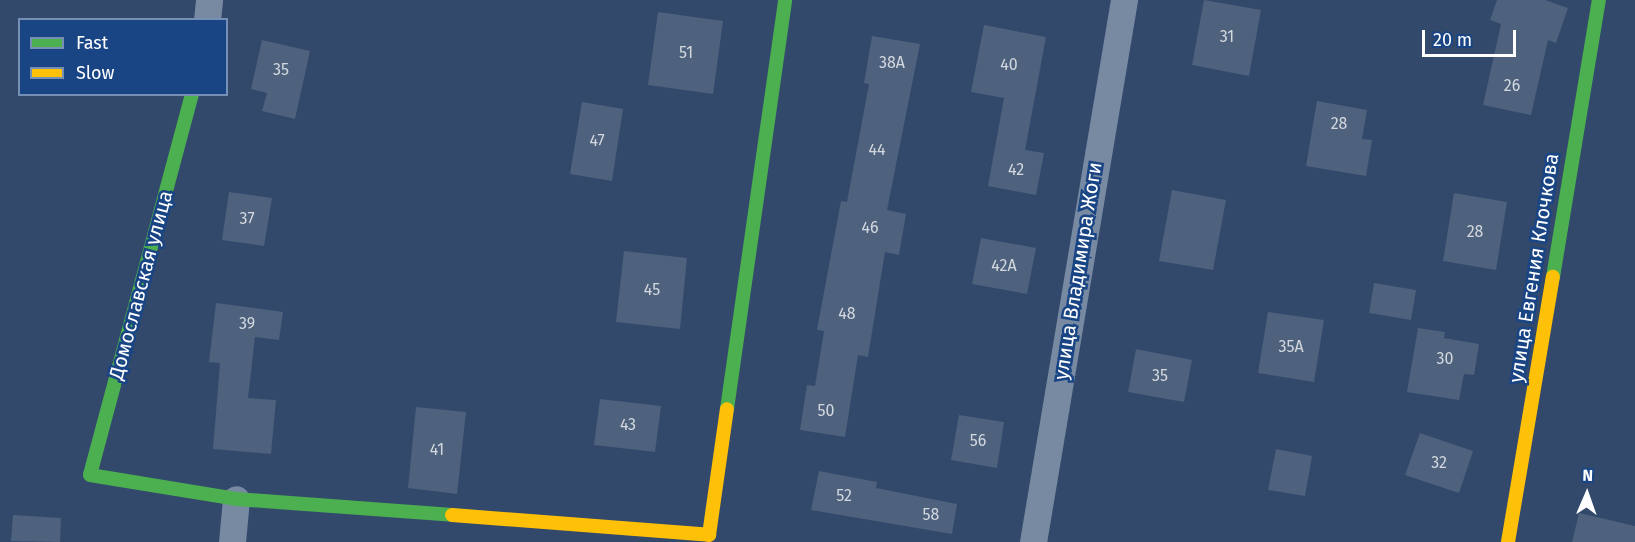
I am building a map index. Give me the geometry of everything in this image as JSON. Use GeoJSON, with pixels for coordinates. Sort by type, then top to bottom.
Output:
{"type":"FeatureCollection","features":[{"type":"Feature","properties":{"kind":"street"},"geometry":{"type":"LineString","coordinates":[[207,18],[209,0]]}},
{"type":"Feature","properties":{"kind":"street"},"geometry":{"type":"LineString","coordinates":[[232,542],[236,499],[712,539],[785,0]]}},
{"type":"Feature","properties":{"kind":"street","name":"улица Владимира Жоги"},"geometry":{"type":"LineString","coordinates":[[1033,542],[1124,0]]}},
{"type":"Feature","properties":{"kind":"street","name":"улица Евгения Клочкова"},"geometry":{"type":"LineString","coordinates":[[1508,542],[1599,0]]}},
{"type":"Feature","properties":{"kind":"street","name":"Домославская улица"},"geometry":{"type":"LineString","coordinates":[[191,96],[90,475],[236,499]]}},
{"type":"Feature","properties":{"kind":"building"},"geometry":{"type":"Polygon","coordinates":[[[1204,0],[1261,10],[1249,76],[1192,65],[1204,0]]]}},
{"type":"Feature","properties":{"kind":"building"},"geometry":{"type":"Polygon","coordinates":[[[1497,0],[1545,0],[1568,8],[1556,43],[1548,40],[1531,115],[1483,105],[1501,24],[1490,20],[1497,0]]]}},
{"type":"Feature","properties":{"kind":"building"},"geometry":{"type":"Polygon","coordinates":[[[658,12],[723,21],[713,94],[648,85],[658,12]]]}},
{"type":"Feature","properties":{"kind":"building"},"geometry":{"type":"Polygon","coordinates":[[[984,25],[1046,37],[1025,150],[1044,153],[1036,195],[988,186],[1004,98],[971,92],[984,25]]]}},
{"type":"Feature","properties":{"kind":"building"},"geometry":{"type":"Polygon","coordinates":[[[872,36],[920,44],[887,210],[906,214],[899,255],[885,252],[868,357],[858,355],[845,437],[800,430],[807,385],[815,386],[824,331],[817,330],[841,201],[847,202],[869,84],[864,83],[872,36]]]}},
{"type":"Feature","properties":{"kind":"building"},"geometry":{"type":"Polygon","coordinates":[[[262,40],[310,51],[295,119],[262,111],[267,93],[251,89],[262,40]]]}},
{"type":"Feature","properties":{"kind":"building"},"geometry":{"type":"Polygon","coordinates":[[[1317,101],[1367,110],[1362,139],[1372,140],[1366,176],[1306,166],[1317,101]]]}},
{"type":"Feature","properties":{"kind":"building"},"geometry":{"type":"Polygon","coordinates":[[[582,102],[623,109],[612,181],[570,174],[582,102]]]}},
{"type":"Feature","properties":{"kind":"building"},"geometry":{"type":"Polygon","coordinates":[[[1172,190],[1226,200],[1213,270],[1159,261],[1172,190]]]}},
{"type":"Feature","properties":{"kind":"building"},"geometry":{"type":"Polygon","coordinates":[[[229,192],[272,198],[264,246],[222,240],[229,192]]]}},
{"type":"Feature","properties":{"kind":"building"},"geometry":{"type":"Polygon","coordinates":[[[1454,193],[1507,202],[1496,270],[1443,261],[1454,193]]]}},
{"type":"Feature","properties":{"kind":"building"},"geometry":{"type":"Polygon","coordinates":[[[981,238],[1036,248],[1027,294],[972,284],[981,238]]]}},
{"type":"Feature","properties":{"kind":"building"},"geometry":{"type":"Polygon","coordinates":[[[624,251],[687,258],[680,329],[616,322],[624,251]]]}},
{"type":"Feature","properties":{"kind":"building"},"geometry":{"type":"Polygon","coordinates":[[[1374,283],[1416,290],[1411,320],[1369,313],[1374,283]]]}},
{"type":"Feature","properties":{"kind":"building"},"geometry":{"type":"Polygon","coordinates":[[[216,303],[283,312],[279,340],[255,337],[248,398],[276,400],[271,454],[213,449],[220,363],[209,362],[216,303]]]}},
{"type":"Feature","properties":{"kind":"building"},"geometry":{"type":"Polygon","coordinates":[[[1268,312],[1324,320],[1314,382],[1258,373],[1268,312]]]}},
{"type":"Feature","properties":{"kind":"building"},"geometry":{"type":"Polygon","coordinates":[[[1418,328],[1445,332],[1444,338],[1479,344],[1474,375],[1464,374],[1459,400],[1407,392],[1418,328]]]}},
{"type":"Feature","properties":{"kind":"building"},"geometry":{"type":"Polygon","coordinates":[[[1136,349],[1192,360],[1184,402],[1128,392],[1136,349]]]}},
{"type":"Feature","properties":{"kind":"building"},"geometry":{"type":"Polygon","coordinates":[[[600,399],[661,406],[655,452],[594,445],[600,399]]]}},
{"type":"Feature","properties":{"kind":"building"},"geometry":{"type":"Polygon","coordinates":[[[416,407],[466,412],[457,494],[408,488],[416,407]]]}},
{"type":"Feature","properties":{"kind":"building"},"geometry":{"type":"Polygon","coordinates":[[[959,415],[1004,422],[997,468],[951,460],[959,415]]]}},
{"type":"Feature","properties":{"kind":"building"},"geometry":{"type":"Polygon","coordinates":[[[1420,433],[1473,451],[1459,493],[1405,475],[1420,433]]]}},
{"type":"Feature","properties":{"kind":"building"},"geometry":{"type":"Polygon","coordinates":[[[1276,449],[1312,456],[1305,496],[1268,490],[1276,449]]]}},
{"type":"Feature","properties":{"kind":"building"},"geometry":{"type":"Polygon","coordinates":[[[819,471],[877,482],[876,488],[957,504],[952,534],[811,510],[819,471]]]}},
{"type":"Feature","properties":{"kind":"building"},"geometry":{"type":"Polygon","coordinates":[[[1579,513],[1635,526],[1635,542],[1572,542],[1579,513]]]}},
{"type":"Feature","properties":{"kind":"building"},"geometry":{"type":"Polygon","coordinates":[[[13,515],[61,518],[60,542],[11,541],[13,515]]]}},
{"type":"Feature","properties":{"kind":"traffic: fast"},"geometry":{"type":"LineString","coordinates":[[727,409],[785,0]]}},
{"type":"Feature","properties":{"kind":"traffic: fast"},"geometry":{"type":"LineString","coordinates":[[1553,277],[1599,0]]}},
{"type":"Feature","properties":{"kind":"traffic: fast"},"geometry":{"type":"LineString","coordinates":[[191,96],[90,475],[236,499],[452,515]]}},
{"type":"Feature","properties":{"kind":"traffic: slow"},"geometry":{"type":"LineString","coordinates":[[1508,542],[1553,277]]}},
{"type":"Feature","properties":{"kind":"traffic: slow"},"geometry":{"type":"LineString","coordinates":[[452,515],[709,535],[727,409]]}}]}
